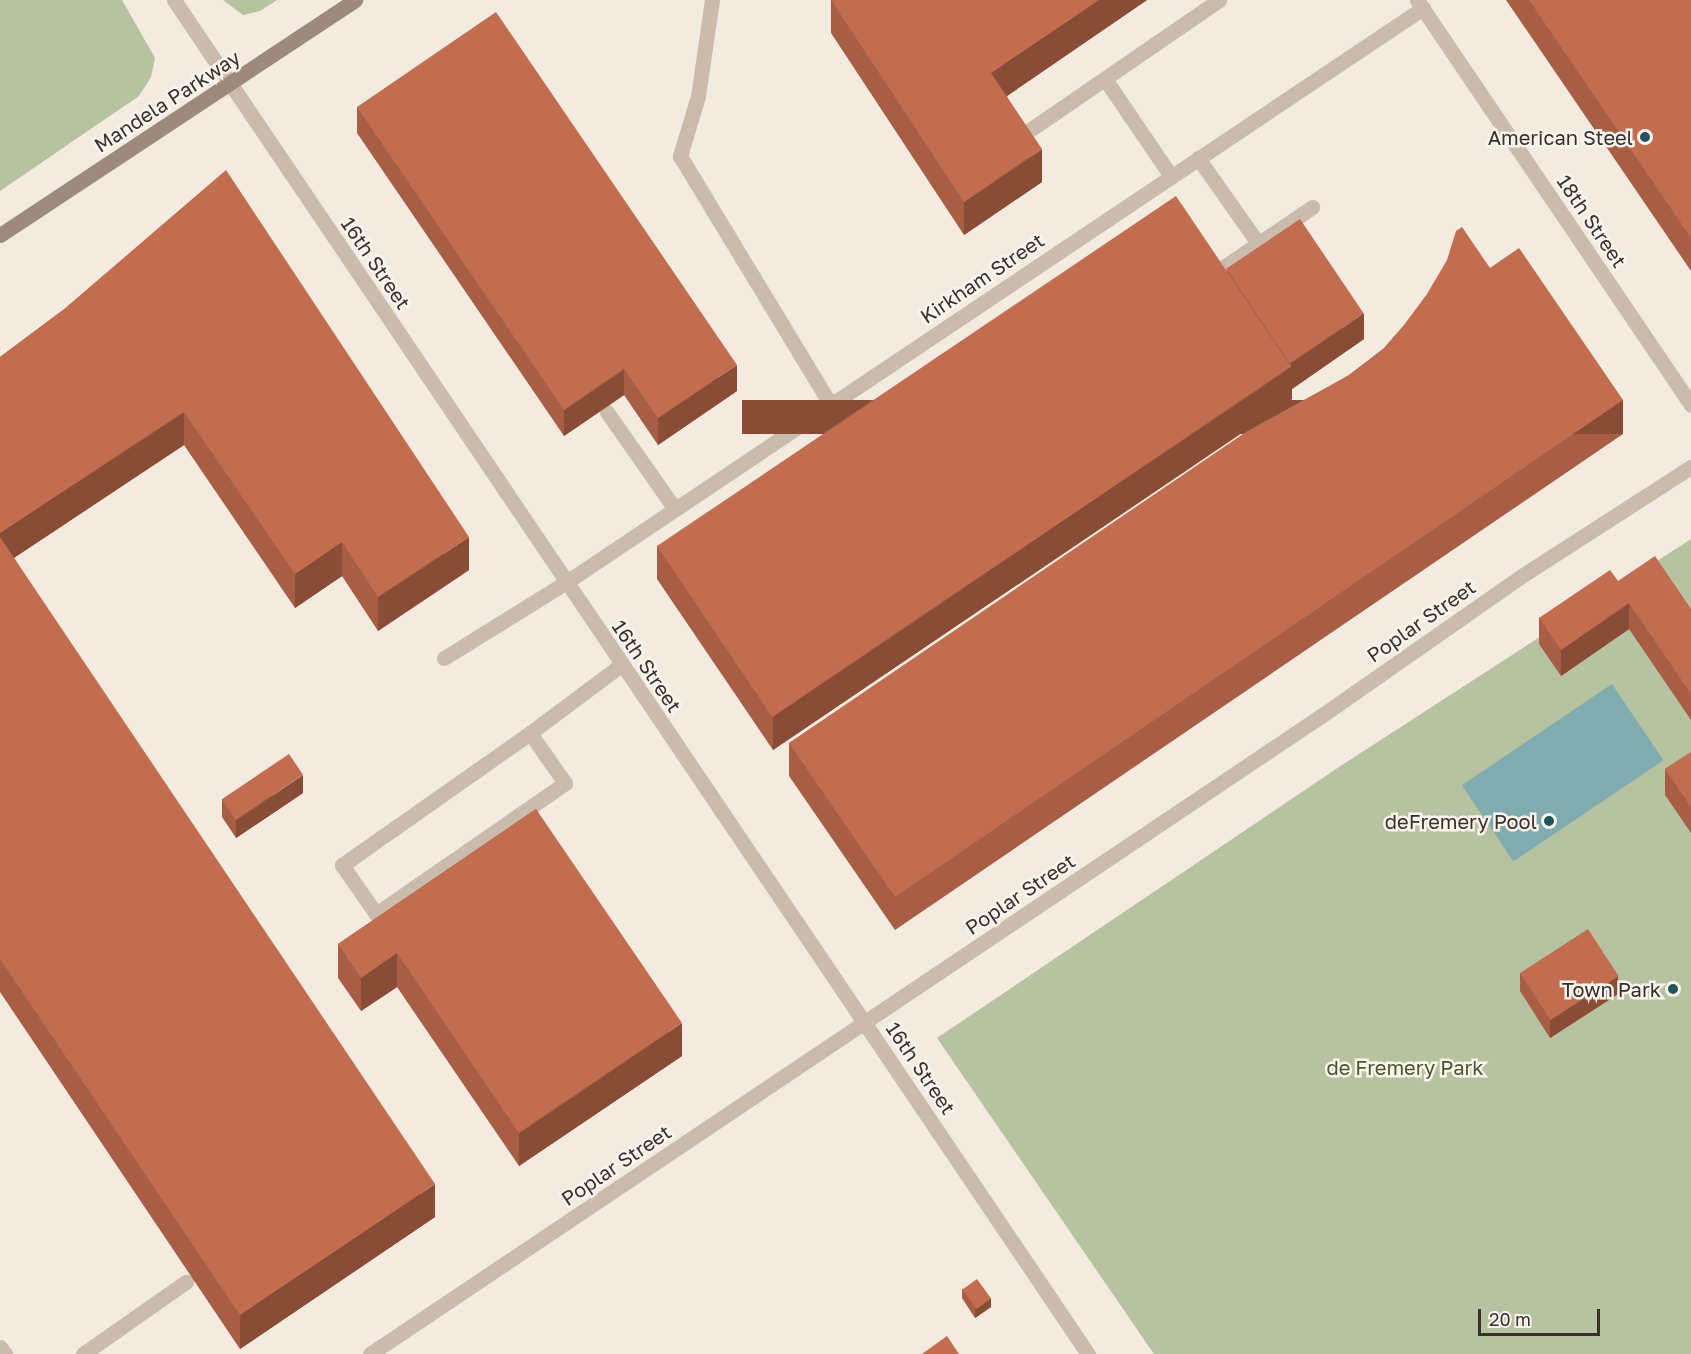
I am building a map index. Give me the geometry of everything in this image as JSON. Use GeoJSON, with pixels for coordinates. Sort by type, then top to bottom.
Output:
{"type":"FeatureCollection","features":[{"type":"Feature","properties":{"kind":"main road","name":"Mandela Parkway"},"geometry":{"type":"LineString","coordinates":[[0,235],[231,85],[355,0]]}},
{"type":"Feature","properties":{"kind":"street","name":"16th Street"},"geometry":{"type":"LineString","coordinates":[[174,0],[565,583],[866,1023],[1088,1354]]}},
{"type":"Feature","properties":{"kind":"street"},"geometry":{"type":"LineString","coordinates":[[712,0],[698,96],[680,156],[831,405]]}},
{"type":"Feature","properties":{"kind":"street"},"geometry":{"type":"LineString","coordinates":[[1024,134],[1219,0]]}},
{"type":"Feature","properties":{"kind":"street","name":"Kirkham Street"},"geometry":{"type":"LineString","coordinates":[[444,658],[565,583],[831,405],[1198,158],[1420,4]]}},
{"type":"Feature","properties":{"kind":"street","name":"18th Street"},"geometry":{"type":"LineString","coordinates":[[1420,4],[1691,405]]}},
{"type":"Feature","properties":{"kind":"street"},"geometry":{"type":"LineString","coordinates":[[1105,79],[1171,176]]}},
{"type":"Feature","properties":{"kind":"street"},"geometry":{"type":"LineString","coordinates":[[1198,158],[1258,243]]}},
{"type":"Feature","properties":{"kind":"street"},"geometry":{"type":"LineString","coordinates":[[1218,271],[1312,207]]}},
{"type":"Feature","properties":{"kind":"street"},"geometry":{"type":"LineString","coordinates":[[607,412],[675,509]]}},
{"type":"Feature","properties":{"kind":"street","name":"Poplar Street"},"geometry":{"type":"LineString","coordinates":[[374,1353],[866,1023],[1520,577],[1691,467]]}},
{"type":"Feature","properties":{"kind":"street"},"geometry":{"type":"LineString","coordinates":[[530,733],[565,783],[376,914],[342,865],[530,733],[621,665]]}},
{"type":"Feature","properties":{"kind":"street"},"geometry":{"type":"LineString","coordinates":[[83,1354],[186,1282]]}},
{"type":"Feature","properties":{"kind":"street"},"geometry":{"type":"LineString","coordinates":[[0,1347],[4,1354]]}},
{"type":"Feature","properties":{"kind":"green space"},"geometry":{"type":"Polygon","coordinates":[[[0,0],[122,0],[155,58],[151,77],[139,96],[0,191],[0,0]]]}},
{"type":"Feature","properties":{"kind":"green space"},"geometry":{"type":"Polygon","coordinates":[[[223,0],[277,0],[260,11],[243,15],[223,0]]]}},
{"type":"Feature","properties":{"kind":"green space","name":"de Fremery Park"},"geometry":{"type":"Polygon","coordinates":[[[1691,539],[1691,1354],[1154,1354],[937,1038],[1339,767],[1691,539]]]}},
{"type":"Feature","properties":{"kind":"water"},"geometry":{"type":"Polygon","coordinates":[[[1612,684],[1663,760],[1513,861],[1462,785],[1612,684]]]}},
{"type":"Feature","properties":{"kind":"building"},"geometry":{"type":"Polygon","coordinates":[[[831,0],[1099,0],[991,73],[1042,149],[964,202],[831,0]]]}},
{"type":"Feature","properties":{"kind":"building","name":"American Steel"},"geometry":{"type":"Polygon","coordinates":[[[1529,0],[1691,0],[1691,238],[1529,0]]]}},
{"type":"Feature","properties":{"kind":"building"},"geometry":{"type":"Polygon","coordinates":[[[496,12],[737,365],[658,418],[624,369],[564,410],[357,107],[496,12]]]}},
{"type":"Feature","properties":{"kind":"building"},"geometry":{"type":"Polygon","coordinates":[[[226,170],[469,537],[378,597],[342,542],[295,574],[184,412],[0,533],[0,357],[63,310],[226,170]]]}},
{"type":"Feature","properties":{"kind":"building"},"geometry":{"type":"Polygon","coordinates":[[[1176,196],[1291,367],[772,717],[657,546],[1176,196]]]}},
{"type":"Feature","properties":{"kind":"building"},"geometry":{"type":"Polygon","coordinates":[[[1300,219],[1364,314],[1290,363],[1226,269],[1300,219]]]}},
{"type":"Feature","properties":{"kind":"building"},"geometry":{"type":"Polygon","coordinates":[[[1462,227],[1490,268],[1519,248],[1623,400],[895,897],[789,743],[1246,432],[1349,375],[1383,349],[1427,294],[1447,260],[1456,231],[1462,227]]]}},
{"type":"Feature","properties":{"kind":"building"},"geometry":{"type":"Polygon","coordinates":[[[0,537],[435,1184],[240,1315],[0,959],[0,537]]]}},
{"type":"Feature","properties":{"kind":"building"},"geometry":{"type":"Polygon","coordinates":[[[1655,556],[1691,609],[1691,694],[1629,603],[1561,650],[1539,618],[1610,570],[1618,581],[1655,556]]]}},
{"type":"Feature","properties":{"kind":"building"},"geometry":{"type":"Polygon","coordinates":[[[1691,752],[1691,807],[1665,769],[1691,752]]]}},
{"type":"Feature","properties":{"kind":"building"},"geometry":{"type":"Polygon","coordinates":[[[289,754],[303,775],[236,820],[222,799],[289,754]]]}},
{"type":"Feature","properties":{"kind":"building"},"geometry":{"type":"Polygon","coordinates":[[[536,809],[682,1023],[519,1133],[397,953],[361,978],[338,944],[536,809]]]}},
{"type":"Feature","properties":{"kind":"building"},"geometry":{"type":"Polygon","coordinates":[[[1588,929],[1618,976],[1551,1020],[1520,973],[1588,929]]]}},
{"type":"Feature","properties":{"kind":"building"},"geometry":{"type":"Polygon","coordinates":[[[977,1279],[991,1298],[977,1309],[962,1290],[977,1279]]]}},
{"type":"Feature","properties":{"kind":"building"},"geometry":{"type":"Polygon","coordinates":[[[947,1336],[959,1354],[922,1354],[947,1336]]]}},
{"type":"Feature","properties":{"kind":"place","name":"American Steel"},"geometry":{"type":"Point","coordinates":[1645,137]}},
{"type":"Feature","properties":{"kind":"place","name":"deFremery Pool"},"geometry":{"type":"Point","coordinates":[1549,821]}},
{"type":"Feature","properties":{"kind":"place","name":"Town Park"},"geometry":{"type":"Point","coordinates":[1673,989]}}]}
